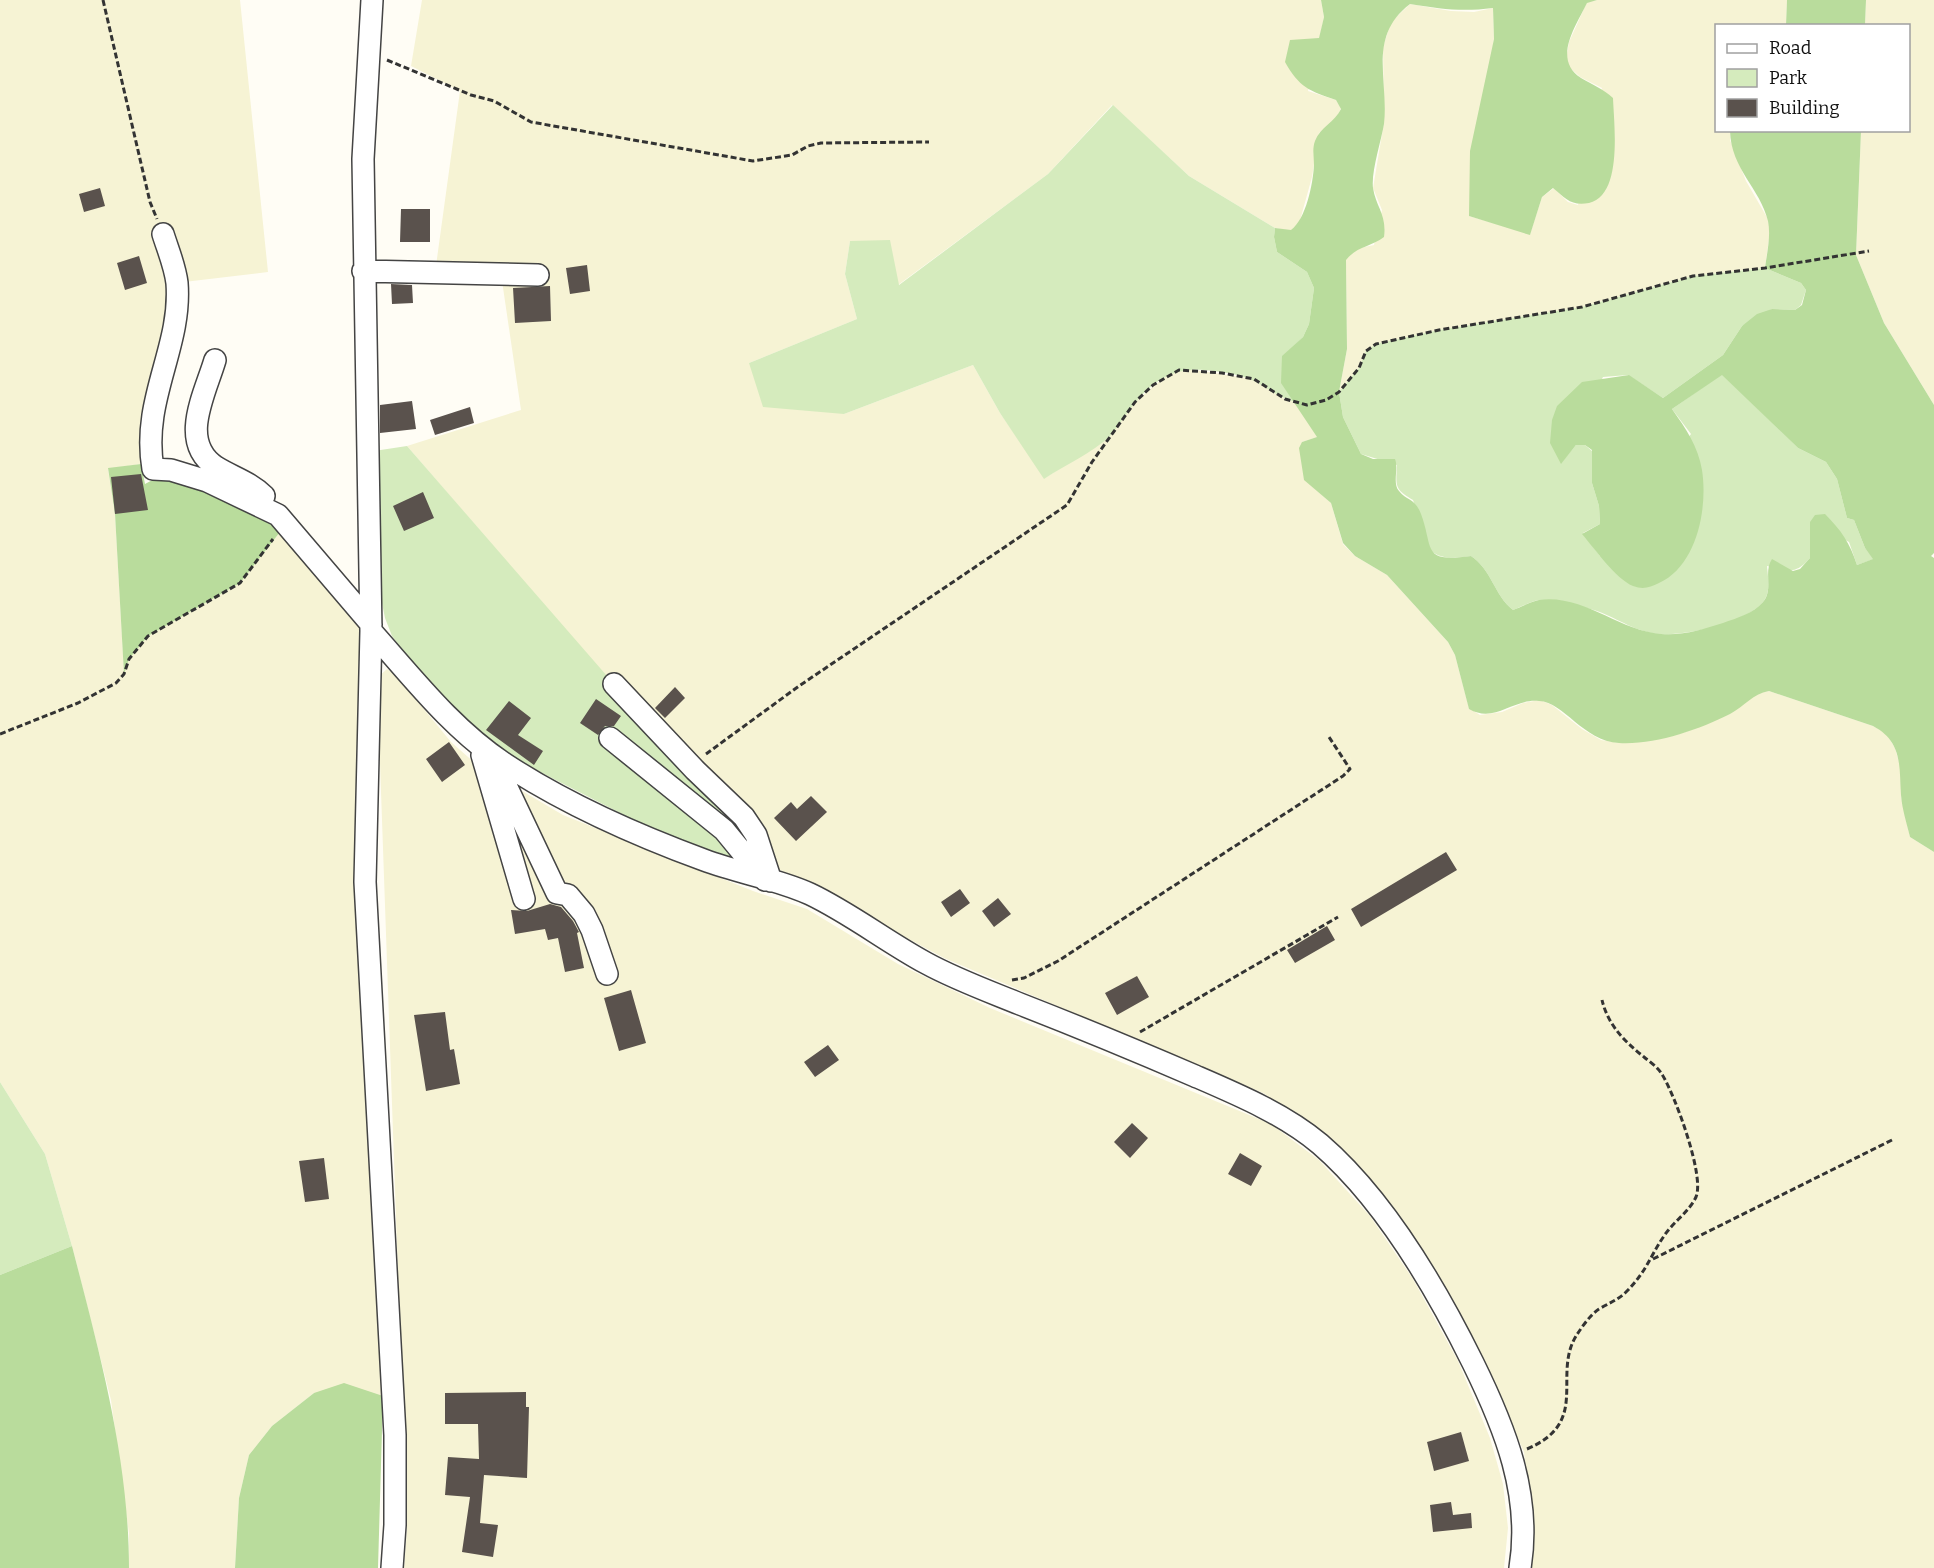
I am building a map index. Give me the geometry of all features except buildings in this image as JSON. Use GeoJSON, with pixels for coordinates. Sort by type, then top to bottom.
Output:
{"type":"FeatureCollection","features":[{"type":"Feature","properties":{"kind":"street"},"geometry":{"type":"LineString","coordinates":[[372,0],[363,159],[363,271],[371,627],[365,882],[395,1435],[395,1525],[392,1568]]}},
{"type":"Feature","properties":{"kind":"street"},"geometry":{"type":"LineString","coordinates":[[163,234],[175,273],[176,302],[172,332],[150,424],[149,445],[153,469],[171,470],[207,481],[270,510],[287,523]]}},
{"type":"Feature","properties":{"kind":"street"},"geometry":{"type":"LineString","coordinates":[[363,271],[538,275]]}},
{"type":"Feature","properties":{"kind":"street"},"geometry":{"type":"LineString","coordinates":[[215,360],[195,427],[199,447],[215,466],[260,492],[451,721],[486,751],[615,823],[707,861],[818,898],[933,966],[1120,1044],[1258,1105],[1307,1134],[1334,1157],[1378,1209],[1435,1289],[1479,1375],[1519,1479],[1523,1510],[1520,1568]]}},
{"type":"Feature","properties":{"kind":"street"},"geometry":{"type":"LineString","coordinates":[[614,684],[694,770],[744,817],[756,835],[768,880]]}},
{"type":"Feature","properties":{"kind":"street"},"geometry":{"type":"LineString","coordinates":[[610,738],[724,831],[768,880]]}},
{"type":"Feature","properties":{"kind":"street"},"geometry":{"type":"LineString","coordinates":[[486,751],[524,899]]}},
{"type":"Feature","properties":{"kind":"street"},"geometry":{"type":"LineString","coordinates":[[486,751],[557,893],[568,895],[584,914],[606,974]]}},
{"type":"Feature","properties":{"kind":"path"},"geometry":{"type":"LineString","coordinates":[[103,0],[150,202],[163,234]]}},
{"type":"Feature","properties":{"kind":"path"},"geometry":{"type":"LineString","coordinates":[[368,53],[471,95],[494,101],[531,122],[753,161],[792,155],[808,146],[821,143],[929,142]]}},
{"type":"Feature","properties":{"kind":"path"},"geometry":{"type":"LineString","coordinates":[[694,770],[701,759],[723,741],[996,551],[1067,505],[1092,462],[1129,411],[1167,375],[1179,370],[1238,375],[1254,379],[1285,399],[1307,405],[1326,400],[1339,392],[1359,368],[1366,351],[1376,344],[1439,330],[1582,308],[1694,276],[1765,268],[1869,251]]}},
{"type":"Feature","properties":{"kind":"path"},"geometry":{"type":"LineString","coordinates":[[0,734],[78,703],[116,683],[124,674],[129,659],[148,636],[240,583],[287,523]]}},
{"type":"Feature","properties":{"kind":"path"},"geometry":{"type":"LineString","coordinates":[[1005,981],[1024,978],[1058,961],[1343,776],[1350,769],[1329,737]]}},
{"type":"Feature","properties":{"kind":"path"},"geometry":{"type":"LineString","coordinates":[[1120,1044],[1338,917]]}},
{"type":"Feature","properties":{"kind":"path"},"geometry":{"type":"LineString","coordinates":[[1511,1455],[1530,1448],[1558,1425],[1568,1394],[1568,1358],[1571,1344],[1583,1325],[1598,1310],[1619,1298],[1647,1269],[1664,1236],[1690,1207],[1697,1195],[1698,1179],[1670,1088],[1662,1073],[1612,1027],[1602,1000]]}},
{"type":"Feature","properties":{"kind":"path"},"geometry":{"type":"LineString","coordinates":[[1651,1260],[1892,1140]]}},
{"type":"Feature","properties":{"kind":"shaded area"},"geometry":{"type":"Polygon","coordinates":[[[0,0],[240,0],[268,272],[184,282],[171,299],[141,441],[141,464],[108,469],[115,514],[124,672],[129,659],[148,636],[240,583],[287,523],[360,610],[354,877],[383,1396],[314,1393],[272,1426],[249,1455],[239,1498],[235,1568],[129,1568],[129,1534],[111,1400],[72,1246],[45,1154],[0,1082],[0,0]]]}},
{"type":"Feature","properties":{"kind":"shaded area"},"geometry":{"type":"Polygon","coordinates":[[[422,0],[1321,0],[1324,17],[1308,91],[1336,100],[1341,108],[1336,120],[1319,133],[1312,177],[1299,224],[1291,231],[1275,228],[1189,176],[1112,105],[1048,174],[898,285],[869,241],[850,241],[845,274],[857,319],[749,363],[844,414],[973,365],[1000,413],[1045,478],[1109,437],[1135,402],[1167,375],[1179,370],[1194,370],[1254,379],[1285,399],[1295,402],[1318,437],[1302,442],[1305,480],[1331,503],[1343,544],[1355,556],[1387,575],[1448,642],[1455,655],[1469,708],[1480,715],[1502,712],[1523,703],[1540,700],[1552,705],[1582,729],[1601,740],[1620,743],[1663,738],[1685,732],[1731,713],[1757,693],[1769,691],[1873,726],[1886,733],[1895,748],[1901,769],[1901,797],[1910,837],[1934,852],[1934,1568],[1531,1568],[1530,1503],[1524,1452],[1477,1347],[1421,1250],[1373,1185],[1318,1128],[1263,1093],[944,958],[765,862],[407,446],[521,410],[501,274],[435,273],[460,91],[411,66],[422,0]]]}},
{"type":"Feature","properties":{"kind":"shaded area"},"geometry":{"type":"Polygon","coordinates":[[[1597,0],[1787,0],[1786,24],[1715,24],[1715,132],[1730,132],[1730,140],[1746,181],[1768,219],[1770,232],[1765,268],[1693,276],[1582,307],[1439,330],[1376,344],[1366,351],[1359,368],[1339,392],[1347,349],[1346,259],[1355,249],[1374,245],[1382,210],[1373,188],[1384,122],[1383,47],[1391,22],[1410,4],[1451,11],[1474,12],[1493,8],[1494,39],[1469,216],[1530,234],[1542,197],[1554,188],[1568,202],[1578,205],[1602,88],[1580,77],[1569,67],[1566,59],[1569,42],[1587,2],[1597,0]]]}},
{"type":"Feature","properties":{"kind":"shaded area"},"geometry":{"type":"Polygon","coordinates":[[[1866,0],[1934,0],[1934,405],[1884,323],[1856,255],[1861,132],[1910,132],[1910,24],[1865,24],[1866,0]]]}},
{"type":"Feature","properties":{"kind":"shaded area"},"geometry":{"type":"Polygon","coordinates":[[[387,669],[395,674],[451,742],[476,764],[563,815],[753,891],[807,909],[898,964],[990,1008],[1271,1124],[1319,1160],[1370,1216],[1413,1279],[1458,1361],[1490,1438],[1503,1484],[1508,1528],[1504,1568],[404,1568],[407,1530],[377,678],[387,669]]]}},
{"type":"Feature","properties":{"kind":"green space"},"geometry":{"type":"Polygon","coordinates":[[[1321,0],[1597,0],[1587,3],[1573,32],[1567,52],[1572,70],[1613,98],[1614,158],[1607,187],[1600,197],[1589,203],[1578,203],[1569,201],[1553,188],[1542,197],[1530,235],[1469,216],[1470,151],[1494,39],[1493,8],[1471,10],[1410,4],[1388,30],[1384,45],[1384,124],[1375,165],[1373,188],[1383,217],[1384,237],[1359,249],[1346,260],[1347,349],[1339,392],[1343,417],[1361,454],[1373,459],[1395,459],[1397,488],[1419,509],[1432,551],[1444,557],[1471,556],[1484,568],[1501,597],[1513,610],[1539,600],[1571,602],[1631,627],[1661,634],[1685,633],[1723,623],[1750,612],[1763,602],[1768,592],[1768,569],[1772,559],[1793,571],[1800,569],[1810,558],[1810,522],[1815,515],[1825,514],[1836,526],[1848,543],[1857,565],[1873,559],[1865,548],[1854,520],[1847,518],[1837,479],[1826,462],[1798,448],[1722,375],[1672,409],[1698,453],[1702,470],[1703,501],[1697,534],[1683,564],[1672,575],[1653,586],[1640,588],[1626,582],[1606,563],[1582,534],[1600,524],[1599,506],[1592,483],[1592,450],[1585,445],[1576,445],[1561,464],[1550,443],[1552,420],[1557,406],[1582,382],[1629,375],[1663,398],[1723,355],[1742,326],[1757,314],[1772,309],[1795,310],[1802,305],[1806,290],[1801,283],[1765,268],[1769,239],[1768,221],[1759,198],[1735,156],[1730,132],[1861,132],[1856,255],[1884,323],[1934,405],[1934,553],[1931,556],[1934,558],[1934,852],[1910,837],[1903,811],[1895,747],[1883,732],[1873,726],[1769,691],[1704,726],[1662,739],[1633,743],[1606,741],[1584,729],[1557,708],[1539,701],[1521,703],[1487,714],[1469,709],[1455,655],[1448,642],[1387,575],[1355,556],[1343,543],[1331,503],[1304,480],[1299,448],[1302,442],[1317,437],[1281,383],[1282,356],[1303,337],[1309,324],[1314,288],[1307,272],[1277,252],[1274,237],[1275,228],[1291,230],[1301,218],[1312,182],[1315,141],[1341,109],[1336,100],[1312,91],[1300,83],[1285,62],[1290,40],[1319,38],[1324,17],[1321,0]]]}},
{"type":"Feature","properties":{"kind":"green space"},"geometry":{"type":"Polygon","coordinates":[[[1787,0],[1866,0],[1865,24],[1786,24],[1787,0]]]}},
{"type":"Feature","properties":{"kind":"green space"},"geometry":{"type":"Polygon","coordinates":[[[1113,105],[1189,176],[1275,228],[1277,252],[1307,272],[1314,288],[1309,324],[1303,337],[1282,357],[1295,402],[1245,377],[1206,370],[1181,371],[1158,381],[1147,391],[1103,442],[1044,479],[1000,413],[973,365],[844,414],[763,407],[749,363],[857,319],[845,274],[850,241],[890,240],[899,285],[1048,174],[1113,105]]]}},
{"type":"Feature","properties":{"kind":"green space"},"geometry":{"type":"Polygon","coordinates":[[[1765,268],[1801,283],[1806,290],[1801,305],[1795,310],[1772,309],[1742,326],[1723,355],[1663,398],[1628,375],[1603,377],[1561,463],[1576,445],[1585,445],[1592,451],[1592,483],[1599,506],[1600,524],[1583,533],[1600,556],[1691,434],[1672,409],[1722,374],[1798,448],[1826,462],[1837,479],[1847,518],[1854,520],[1865,548],[1874,559],[1857,565],[1849,542],[1810,522],[1810,558],[1800,567],[1791,570],[1767,566],[1766,598],[1755,609],[1731,621],[1686,633],[1661,634],[1636,628],[1592,609],[1560,602],[1539,600],[1513,610],[1501,597],[1484,568],[1471,556],[1445,557],[1431,551],[1413,500],[1399,490],[1396,478],[1397,465],[1361,454],[1343,417],[1339,392],[1359,368],[1366,351],[1376,344],[1439,330],[1582,307],[1693,276],[1765,268]]]}},
{"type":"Feature","properties":{"kind":"green space"},"geometry":{"type":"Polygon","coordinates":[[[407,446],[614,684],[735,807],[765,862],[726,859],[665,836],[542,773],[499,748],[463,718],[409,659],[392,636],[385,618],[380,593],[374,451],[407,446]]]}},
{"type":"Feature","properties":{"kind":"green space"},"geometry":{"type":"Polygon","coordinates":[[[141,464],[145,484],[171,470],[287,523],[240,583],[148,636],[129,659],[124,674],[115,514],[108,468],[141,464]]]}},
{"type":"Feature","properties":{"kind":"green space"},"geometry":{"type":"Polygon","coordinates":[[[0,1082],[45,1154],[72,1246],[0,1275],[0,1082]]]}},
{"type":"Feature","properties":{"kind":"green space"},"geometry":{"type":"Polygon","coordinates":[[[72,1246],[111,1405],[124,1486],[129,1568],[0,1568],[0,1275],[72,1246]]]}},
{"type":"Feature","properties":{"kind":"green space"},"geometry":{"type":"Polygon","coordinates":[[[344,1383],[383,1396],[378,1568],[235,1568],[239,1498],[249,1455],[272,1426],[314,1393],[344,1383]]]}}]}
